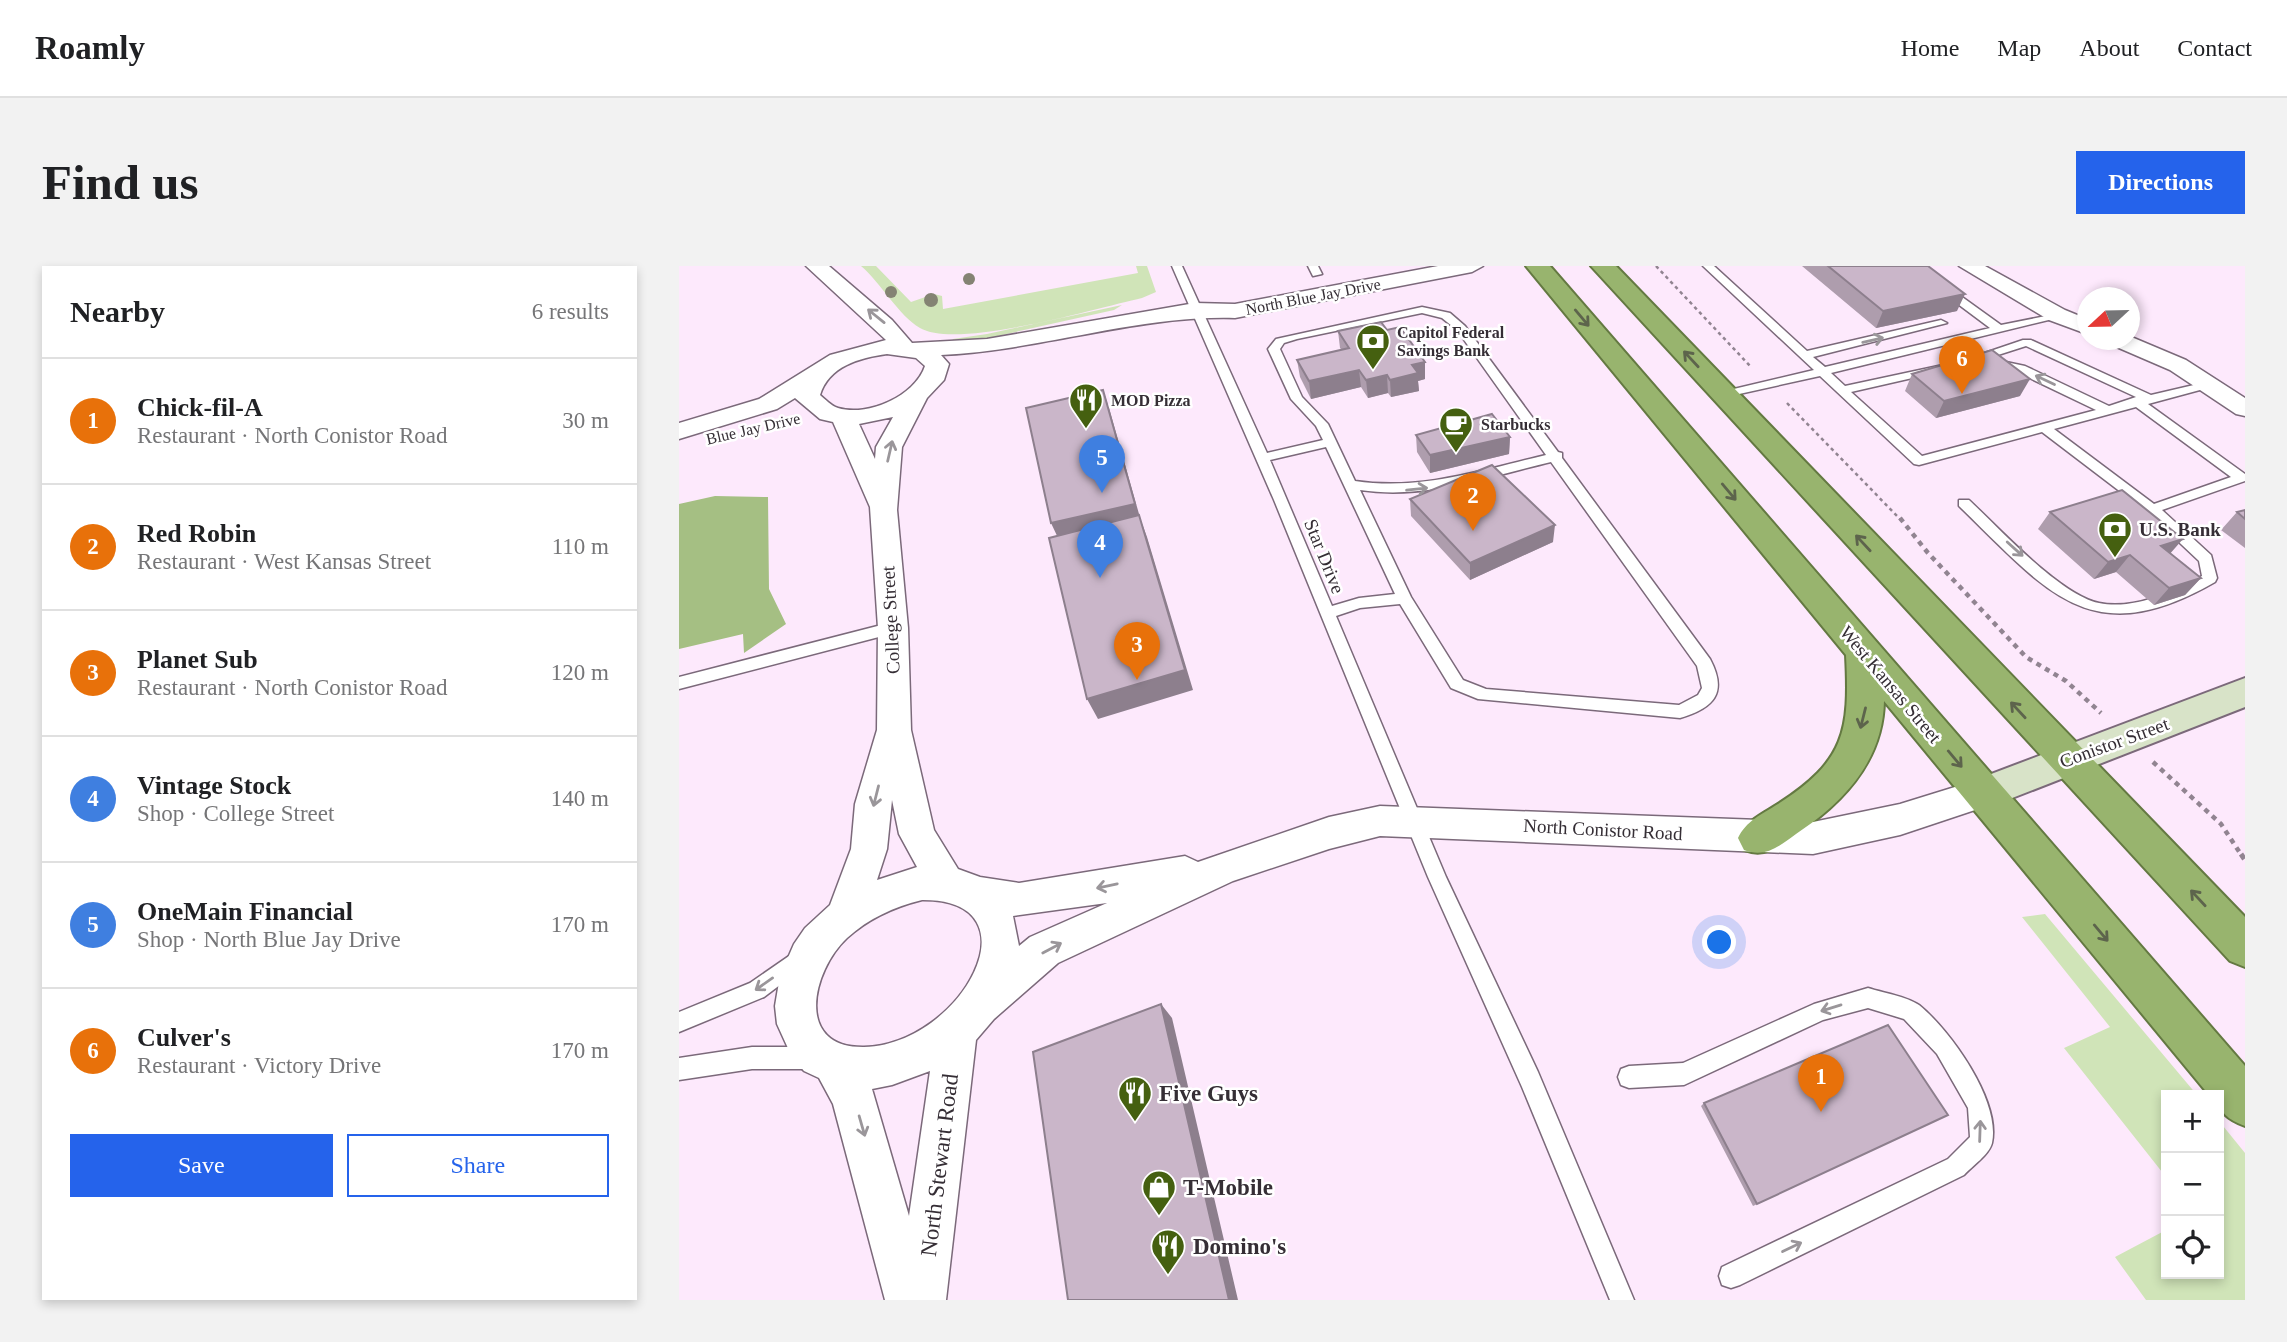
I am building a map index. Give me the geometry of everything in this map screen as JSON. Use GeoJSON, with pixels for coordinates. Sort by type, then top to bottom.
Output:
{"type":"FeatureCollection","features":[{"type":"Feature","properties":{"kind":"highway","name":"West Kansas Street"},"geometry":{"type":"LineString","coordinates":[[1538,266],[2245,1102]]}},
{"type":"Feature","properties":{"kind":"highway"},"geometry":{"type":"LineString","coordinates":[[1603,266],[2065,760],[2245,947]]}},
{"type":"Feature","properties":{"kind":"highway"},"geometry":{"type":"LineString","coordinates":[[1758,838],[1820,798],[1852,760],[1866,708],[1863,650]]}},
{"type":"Feature","properties":{"kind":"main road","name":"Conistor Street"},"geometry":{"type":"LineString","coordinates":[[1984,793],[2245,692]]}},
{"type":"Feature","properties":{"kind":"street"},"geometry":{"type":"LineString","coordinates":[[817,266],[843,292],[877,316],[911,348],[930,355],[936,363],[937,373],[924,391]]}},
{"type":"Feature","properties":{"kind":"street","name":"North Blue Jay Drive"},"geometry":{"type":"LineString","coordinates":[[1195,310],[1222,295],[1315,270],[1363,266]]}},
{"type":"Feature","properties":{"kind":"street","name":"North Blue Jay Drive"},"geometry":{"type":"LineString","coordinates":[[911,348],[987,346],[1195,310],[1248,309],[1472,266]]}},
{"type":"Feature","properties":{"kind":"street"},"geometry":{"type":"LineString","coordinates":[[1970,266],[2057,315],[2077,323]]}},
{"type":"Feature","properties":{"kind":"street"},"geometry":{"type":"LineString","coordinates":[[827,367],[847,345],[843,292]]}},
{"type":"Feature","properties":{"kind":"street","name":"North Blue Jay Drive"},"geometry":{"type":"LineString","coordinates":[[924,391],[983,359],[1067,333]]}},
{"type":"Feature","properties":{"kind":"street","name":"Blue Jay Drive"},"geometry":{"type":"LineString","coordinates":[[679,431],[768,404],[827,367],[869,349],[911,348]]}},
{"type":"Feature","properties":{"kind":"street"},"geometry":{"type":"LineString","coordinates":[[2140,349],[2178,365],[2245,409]]}},
{"type":"Feature","properties":{"kind":"street","name":"College Street"},"geometry":{"type":"LineString","coordinates":[[827,367],[810,385],[807,397],[814,406],[835,415],[883,510]]}},
{"type":"Feature","properties":{"kind":"street","name":"Blue Jay Drive"},"geometry":{"type":"LineString","coordinates":[[679,447],[781,420],[881,412],[924,391]]}},
{"type":"Feature","properties":{"kind":"street","name":"College Street"},"geometry":{"type":"LineString","coordinates":[[924,391],[889,447],[883,510],[893,628],[894,730],[917,834],[961,889]]}},
{"type":"Feature","properties":{"kind":"street","name":"College Street"},"geometry":{"type":"LineString","coordinates":[[832,930],[869,849],[873,804],[894,730]]}},
{"type":"Feature","properties":{"kind":"street","name":"North Conistor Road"},"geometry":{"type":"LineString","coordinates":[[968,1018],[1044,950],[1223,868],[1329,833],[1380,821],[1413,820],[1758,838],[1813,838],[1863,830],[1937,810],[1984,793]]}},
{"type":"Feature","properties":{"kind":"street","name":"North Conistor Road"},"geometry":{"type":"LineString","coordinates":[[961,889],[1019,900],[1223,868]]}},
{"type":"Feature","properties":{"kind":"street"},"geometry":{"type":"LineString","coordinates":[[922,883],[961,889],[991,909],[1000,929],[1001,953],[995,979],[968,1018],[927,1051],[895,1064],[863,1069],[827,1061],[801,1036],[794,1007],[800,975],[832,930],[870,900],[896,888],[922,883]]}},
{"type":"Feature","properties":{"kind":"street","name":"North Stewart Road"},"geometry":{"type":"LineString","coordinates":[[922,1300],[968,1018]]}},
{"type":"Feature","properties":{"kind":"street","name":"North Stewart Road"},"geometry":{"type":"LineString","coordinates":[[827,1061],[853,1096],[909,1300]]}},
{"type":"Feature","properties":{"kind":"lane","name":"Star Drive"},"geometry":{"type":"LineString","coordinates":[[1177,266],[1262,458],[1413,820],[1530,1080],[1622,1300]]}},
{"type":"Feature","properties":{"kind":"lane"},"geometry":{"type":"LineString","coordinates":[[1708,266],[1919,461],[2207,384]]}},
{"type":"Feature","properties":{"kind":"lane"},"geometry":{"type":"LineString","coordinates":[[1912,266],[2000,330]]}},
{"type":"Feature","properties":{"kind":"lane"},"geometry":{"type":"LineString","coordinates":[[1422,310],[1446,315],[1461,328],[1557,456],[1704,663],[1712,678],[1712,688],[1705,699],[1680,712],[1527,700],[1468,690],[1457,684],[1404,598],[1322,424],[1297,399],[1274,349],[1280,341],[1294,336],[1422,310]]}},
{"type":"Feature","properties":{"kind":"lane"},"geometry":{"type":"LineString","coordinates":[[1957,320],[1979,314]]}},
{"type":"Feature","properties":{"kind":"lane"},"geometry":{"type":"LineString","coordinates":[[1725,395],[2057,315]]}},
{"type":"Feature","properties":{"kind":"lane"},"geometry":{"type":"LineString","coordinates":[[1807,355],[1941,323]]}},
{"type":"Feature","properties":{"kind":"lane"},"geometry":{"type":"LineString","coordinates":[[2106,410],[2021,369],[1985,360],[1963,362],[2027,342],[2142,400],[2241,478],[2152,509]]}},
{"type":"Feature","properties":{"kind":"lane"},"geometry":{"type":"LineString","coordinates":[[1843,390],[1949,365]]}},
{"type":"Feature","properties":{"kind":"lane"},"geometry":{"type":"LineString","coordinates":[[1964,503],[2057,587],[2096,608],[2125,609],[2195,587],[2210,578],[2206,559],[2152,509],[2044,427]]}},
{"type":"Feature","properties":{"kind":"lane"},"geometry":{"type":"LineString","coordinates":[[1262,458],[1330,442]]}},
{"type":"Feature","properties":{"kind":"lane"},"geometry":{"type":"LineString","coordinates":[[1350,484],[1380,490],[1417,490],[1557,456]]}},
{"type":"Feature","properties":{"kind":"lane"},"geometry":{"type":"LineString","coordinates":[[1327,613],[1359,603],[1404,598]]}},
{"type":"Feature","properties":{"kind":"lane"},"geometry":{"type":"LineString","coordinates":[[679,683],[893,628]]}},
{"type":"Feature","properties":{"kind":"lane"},"geometry":{"type":"LineString","coordinates":[[679,1022],[757,990],[832,930]]}},
{"type":"Feature","properties":{"kind":"lane"},"geometry":{"type":"LineString","coordinates":[[1629,1077],[1685,1074],[1821,1011],[1868,998],[1910,1011],[1944,1046],[1979,1106],[1982,1141],[1956,1167],[1731,1276]]}},
{"type":"Feature","properties":{"kind":"lane"},"geometry":{"type":"LineString","coordinates":[[679,1069],[752,1058],[827,1061]]}},
{"type":"Feature","properties":{"kind":"path"},"geometry":{"type":"LineString","coordinates":[[1656,266],[1769,386],[1886,501],[1928,553],[2026,657],[2066,681]]}},
{"type":"Feature","properties":{"kind":"path"},"geometry":{"type":"LineString","coordinates":[[2221,824],[2245,860]]}},
{"type":"Feature","properties":{"kind":"green space"},"geometry":{"type":"Polygon","coordinates":[[[861,266],[876,266],[911,302],[934,294],[942,296],[943,309],[1138,273],[1136,266],[1147,266],[1156,292],[1142,298],[1028,325],[964,334],[938,333],[912,323],[861,266]]]}},
{"type":"Feature","properties":{"kind":"green space"},"geometry":{"type":"Polygon","coordinates":[[[1122,305],[1114,310],[975,341],[951,343],[953,339],[1122,305]]]}},
{"type":"Feature","properties":{"kind":"green space"},"geometry":{"type":"Polygon","coordinates":[[[715,496],[768,497],[769,589],[786,624],[744,653],[743,634],[679,649],[679,504],[715,496]]]}},
{"type":"Feature","properties":{"kind":"green space"},"geometry":{"type":"Polygon","coordinates":[[[2045,914],[2193,1090],[2161,1090],[2161,1171],[2064,1048],[2110,1027],[2022,917],[2045,914]]]}},
{"type":"Feature","properties":{"kind":"green space"},"geometry":{"type":"Polygon","coordinates":[[[2224,1127],[2245,1153],[2245,1300],[2146,1300],[2115,1257],[2161,1233],[2161,1279],[2224,1279],[2224,1127]]]}},
{"type":"Feature","properties":{"kind":"building"},"geometry":{"type":"Polygon","coordinates":[[[1828,266],[1928,266],[1965,294],[1883,311],[1828,266]]]}},
{"type":"Feature","properties":{"kind":"building"},"geometry":{"type":"Polygon","coordinates":[[[1381,322],[1387,330],[1400,327],[1425,362],[1412,365],[1418,373],[1390,380],[1387,375],[1366,380],[1359,370],[1309,381],[1297,360],[1349,348],[1338,331],[1381,322]]]}},
{"type":"Feature","properties":{"kind":"building"},"geometry":{"type":"Polygon","coordinates":[[[1992,350],[2030,379],[1944,401],[1912,374],[1992,350]]]}},
{"type":"Feature","properties":{"kind":"building"},"geometry":{"type":"Polygon","coordinates":[[[1103,390],[1135,504],[1051,523],[1026,408],[1103,390]]]}},
{"type":"Feature","properties":{"kind":"building"},"geometry":{"type":"Polygon","coordinates":[[[1492,414],[1510,437],[1430,455],[1416,435],[1492,414]]]}},
{"type":"Feature","properties":{"kind":"building"},"geometry":{"type":"Polygon","coordinates":[[[1492,465],[1555,525],[1470,563],[1410,499],[1492,465]]]}},
{"type":"Feature","properties":{"kind":"building"},"geometry":{"type":"Polygon","coordinates":[[[2122,490],[2183,539],[2161,546],[2201,578],[2169,588],[2130,555],[2108,562],[2050,512],[2122,490]]]}},
{"type":"Feature","properties":{"kind":"building"},"geometry":{"type":"Polygon","coordinates":[[[2245,510],[2245,519],[2237,512],[2245,510]]]}},
{"type":"Feature","properties":{"kind":"building"},"geometry":{"type":"Polygon","coordinates":[[[1139,515],[1185,670],[1087,699],[1049,538],[1139,515]]]}},
{"type":"Feature","properties":{"kind":"building"},"geometry":{"type":"Polygon","coordinates":[[[1161,1004],[1229,1300],[1068,1300],[1033,1052],[1161,1004]]]}},
{"type":"Feature","properties":{"kind":"building"},"geometry":{"type":"Polygon","coordinates":[[[1888,1025],[1948,1115],[1757,1204],[1704,1103],[1888,1025]]]}},
{"type":"Feature","properties":{"kind":"place","name":"Capitol Federal Savings Bank"},"geometry":{"type":"Point","coordinates":[1373,371]}},
{"type":"Feature","properties":{"kind":"place","name":"Culver's"},"geometry":{"type":"Point","coordinates":[1962,394]}},
{"type":"Feature","properties":{"kind":"place","name":"MOD Pizza"},"geometry":{"type":"Point","coordinates":[1086,430]}},
{"type":"Feature","properties":{"kind":"place","name":"Starbucks"},"geometry":{"type":"Point","coordinates":[1456,454]}},
{"type":"Feature","properties":{"kind":"place","name":"OneMain Financial"},"geometry":{"type":"Point","coordinates":[1102,493]}},
{"type":"Feature","properties":{"kind":"place","name":"Red Robin"},"geometry":{"type":"Point","coordinates":[1473,531]}},
{"type":"Feature","properties":{"kind":"place","name":"U.S. Bank"},"geometry":{"type":"Point","coordinates":[2115,559]}},
{"type":"Feature","properties":{"kind":"place","name":"Vintage Stock"},"geometry":{"type":"Point","coordinates":[1100,578]}},
{"type":"Feature","properties":{"kind":"place","name":"Planet Sub"},"geometry":{"type":"Point","coordinates":[1137,680]}},
{"type":"Feature","properties":{"kind":"place","name":"Chick-fil-A"},"geometry":{"type":"Point","coordinates":[1821,1112]}},
{"type":"Feature","properties":{"kind":"place","name":"Five Guys"},"geometry":{"type":"Point","coordinates":[1135,1123]}},
{"type":"Feature","properties":{"kind":"place","name":"T-Mobile"},"geometry":{"type":"Point","coordinates":[1159,1217]}},
{"type":"Feature","properties":{"kind":"place","name":"Domino's"},"geometry":{"type":"Point","coordinates":[1168,1276]}}]}
